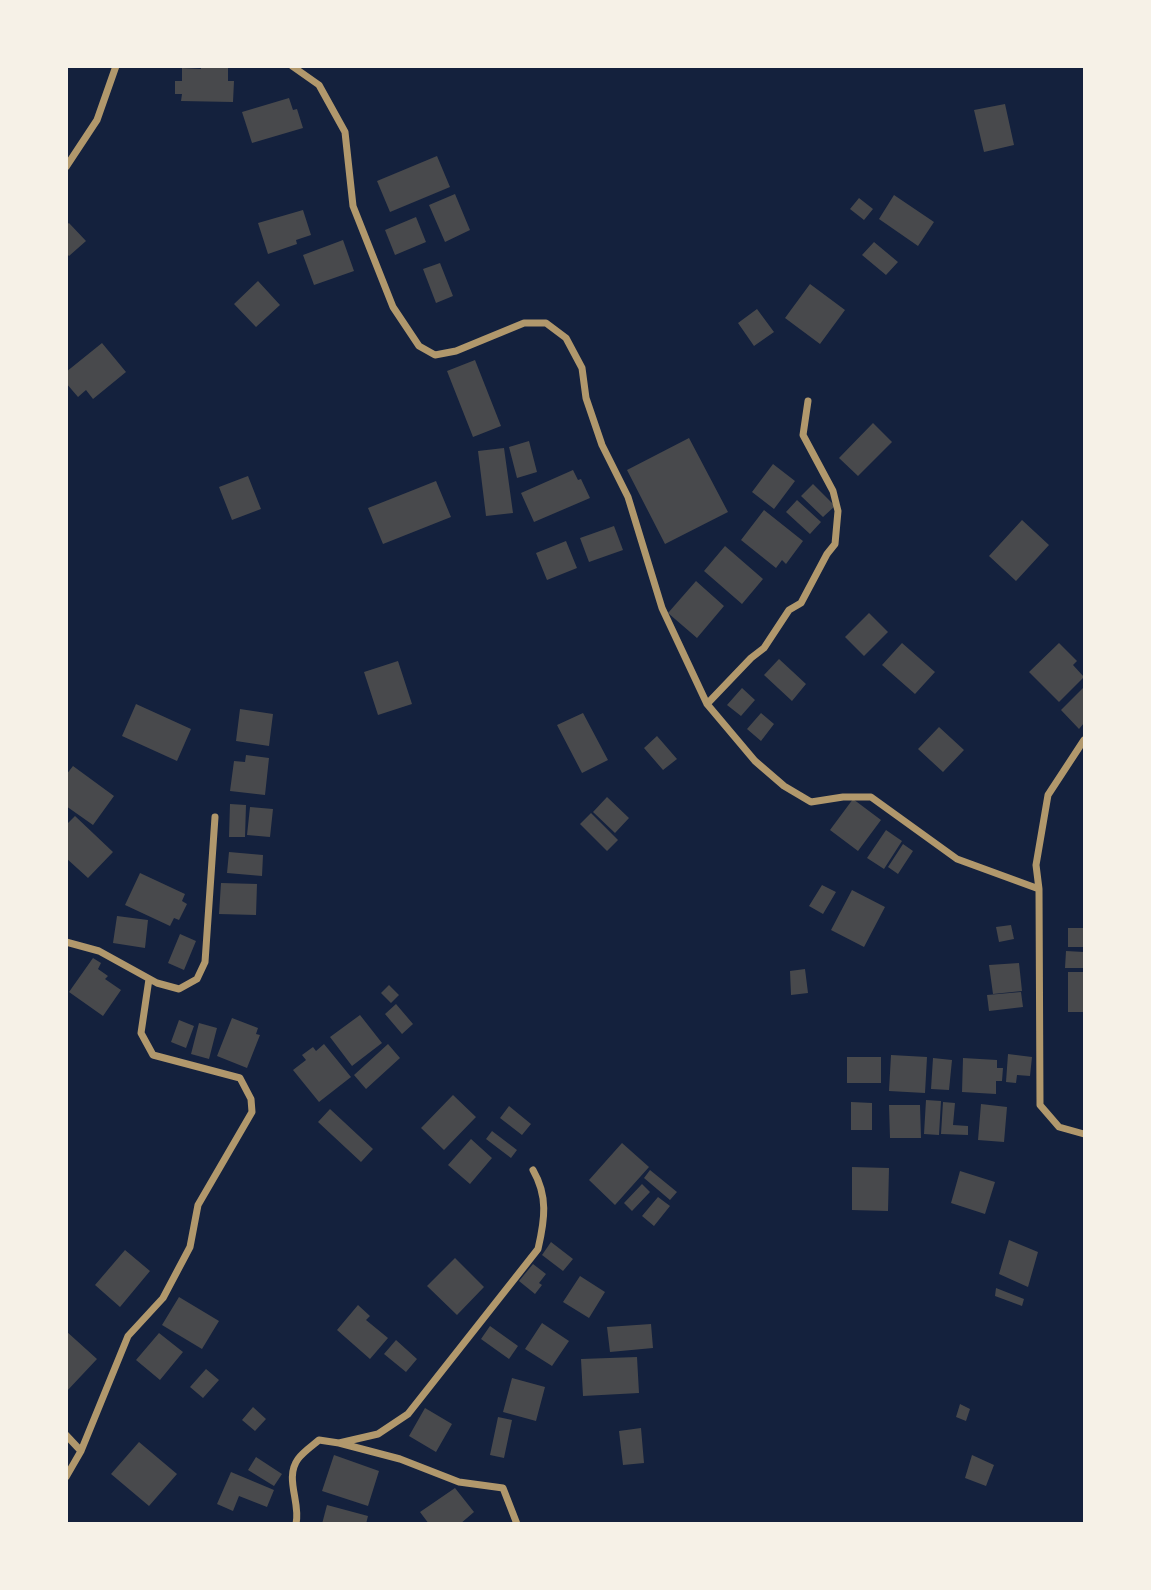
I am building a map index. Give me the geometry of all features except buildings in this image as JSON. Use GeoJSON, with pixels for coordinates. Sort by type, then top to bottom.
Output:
{"type":"FeatureCollection","features":[{"type":"Feature","properties":{"kind":"street"},"geometry":{"type":"LineString","coordinates":[[66,167],[97,120],[116,66]]}},
{"type":"Feature","properties":{"kind":"street"},"geometry":{"type":"LineString","coordinates":[[292,66],[319,85],[345,132],[353,206],[393,307],[419,346],[435,355],[456,351],[524,323],[546,323],[566,338],[582,368],[586,398],[602,445],[628,498],[662,608],[707,704],[755,761],[784,786],[811,802],[843,797],[870,797],[957,859],[1039,889]]}},
{"type":"Feature","properties":{"kind":"street"},"geometry":{"type":"LineString","coordinates":[[707,704],[764,648],[789,610],[801,603],[818,569],[835,544],[838,511],[833,491],[803,435],[808,401]]}},
{"type":"Feature","properties":{"kind":"street"},"geometry":{"type":"LineString","coordinates":[[1084,740],[1048,795],[1036,865],[1039,889],[1040,1105],[1059,1127],[1084,1135]]}},
{"type":"Feature","properties":{"kind":"street"},"geometry":{"type":"LineString","coordinates":[[66,942],[99,951],[157,984],[179,989],[197,979],[205,961],[215,817]]}},
{"type":"Feature","properties":{"kind":"street"},"geometry":{"type":"LineString","coordinates":[[66,1477],[81,1451],[128,1336],[163,1298],[190,1247],[198,1205],[252,1112],[251,1099],[240,1078],[153,1055],[141,1033],[149,979]]}},
{"type":"Feature","properties":{"kind":"street"},"geometry":{"type":"LineString","coordinates":[[339,1443],[378,1434],[408,1414],[538,1248],[543,1227],[543,1188],[533,1170]]}},
{"type":"Feature","properties":{"kind":"street"},"geometry":{"type":"LineString","coordinates":[[66,1435],[81,1451]]}},
{"type":"Feature","properties":{"kind":"street"},"geometry":{"type":"LineString","coordinates":[[296,1524],[299,1512],[292,1475],[298,1460],[319,1440],[400,1459],[459,1482],[503,1488],[517,1524]]}}]}
